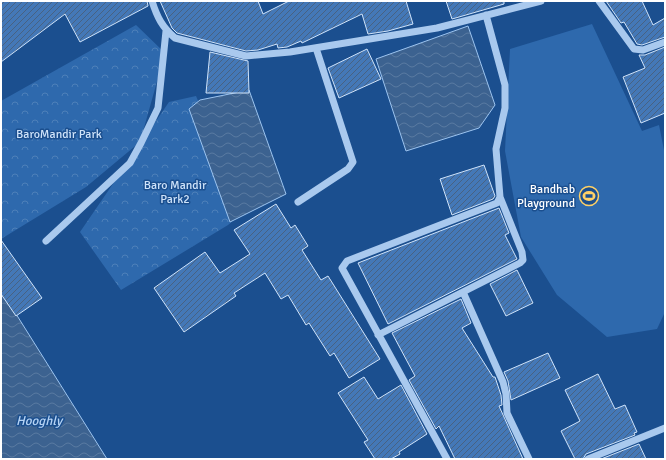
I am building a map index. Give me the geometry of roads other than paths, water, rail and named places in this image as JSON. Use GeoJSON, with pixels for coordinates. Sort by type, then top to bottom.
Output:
{"type":"FeatureCollection","features":[{"type":"Feature","properties":{"kind":"street"},"geometry":{"type":"LineString","coordinates":[[152,1],[158,19],[166,31],[174,38],[246,56],[316,48],[437,28],[541,1]]}},
{"type":"Feature","properties":{"kind":"street"},"geometry":{"type":"LineString","coordinates":[[599,1],[634,49],[643,50],[665,42]]}},
{"type":"Feature","properties":{"kind":"street"},"geometry":{"type":"LineString","coordinates":[[378,335],[520,263],[523,260],[522,252],[500,197],[496,149],[505,108],[505,85],[486,15]]}},
{"type":"Feature","properties":{"kind":"street"},"geometry":{"type":"LineString","coordinates":[[46,241],[130,163],[158,108],[166,31]]}},
{"type":"Feature","properties":{"kind":"street"},"geometry":{"type":"LineString","coordinates":[[298,202],[348,169],[353,162],[316,48]]}},
{"type":"Feature","properties":{"kind":"street"},"geometry":{"type":"LineString","coordinates":[[447,459],[343,271],[342,265],[347,261],[493,205],[497,203],[500,197]]}},
{"type":"Feature","properties":{"kind":"street"},"geometry":{"type":"LineString","coordinates":[[463,292],[503,382],[506,394],[507,413],[529,459]]}},
{"type":"Feature","properties":{"kind":"street"},"geometry":{"type":"LineString","coordinates":[[588,459],[665,428]]}},
{"type":"Feature","properties":{"kind":"water"},"geometry":{"type":"Polygon","coordinates":[[[468,26],[495,105],[479,128],[406,151],[376,59],[468,26]]]}},
{"type":"Feature","properties":{"kind":"water"},"geometry":{"type":"Polygon","coordinates":[[[249,90],[286,194],[230,222],[189,109],[200,100],[249,90]]]}},
{"type":"Feature","properties":{"kind":"water","name":"Hooghly"},"geometry":{"type":"Polygon","coordinates":[[[1,290],[107,459],[1,459],[1,290]]]}},
{"type":"Feature","properties":{"kind":"place","name":"Bandhab Playground"},"geometry":{"type":"Point","coordinates":[589,196]}},
{"type":"Feature","properties":{"kind":"park label","name":"BaroMandir Park"},"geometry":{"type":"Point","coordinates":[59,134]}},
{"type":"Feature","properties":{"kind":"park label","name":"Baro Mandir Park2"},"geometry":{"type":"Point","coordinates":[175,192]}}]}
